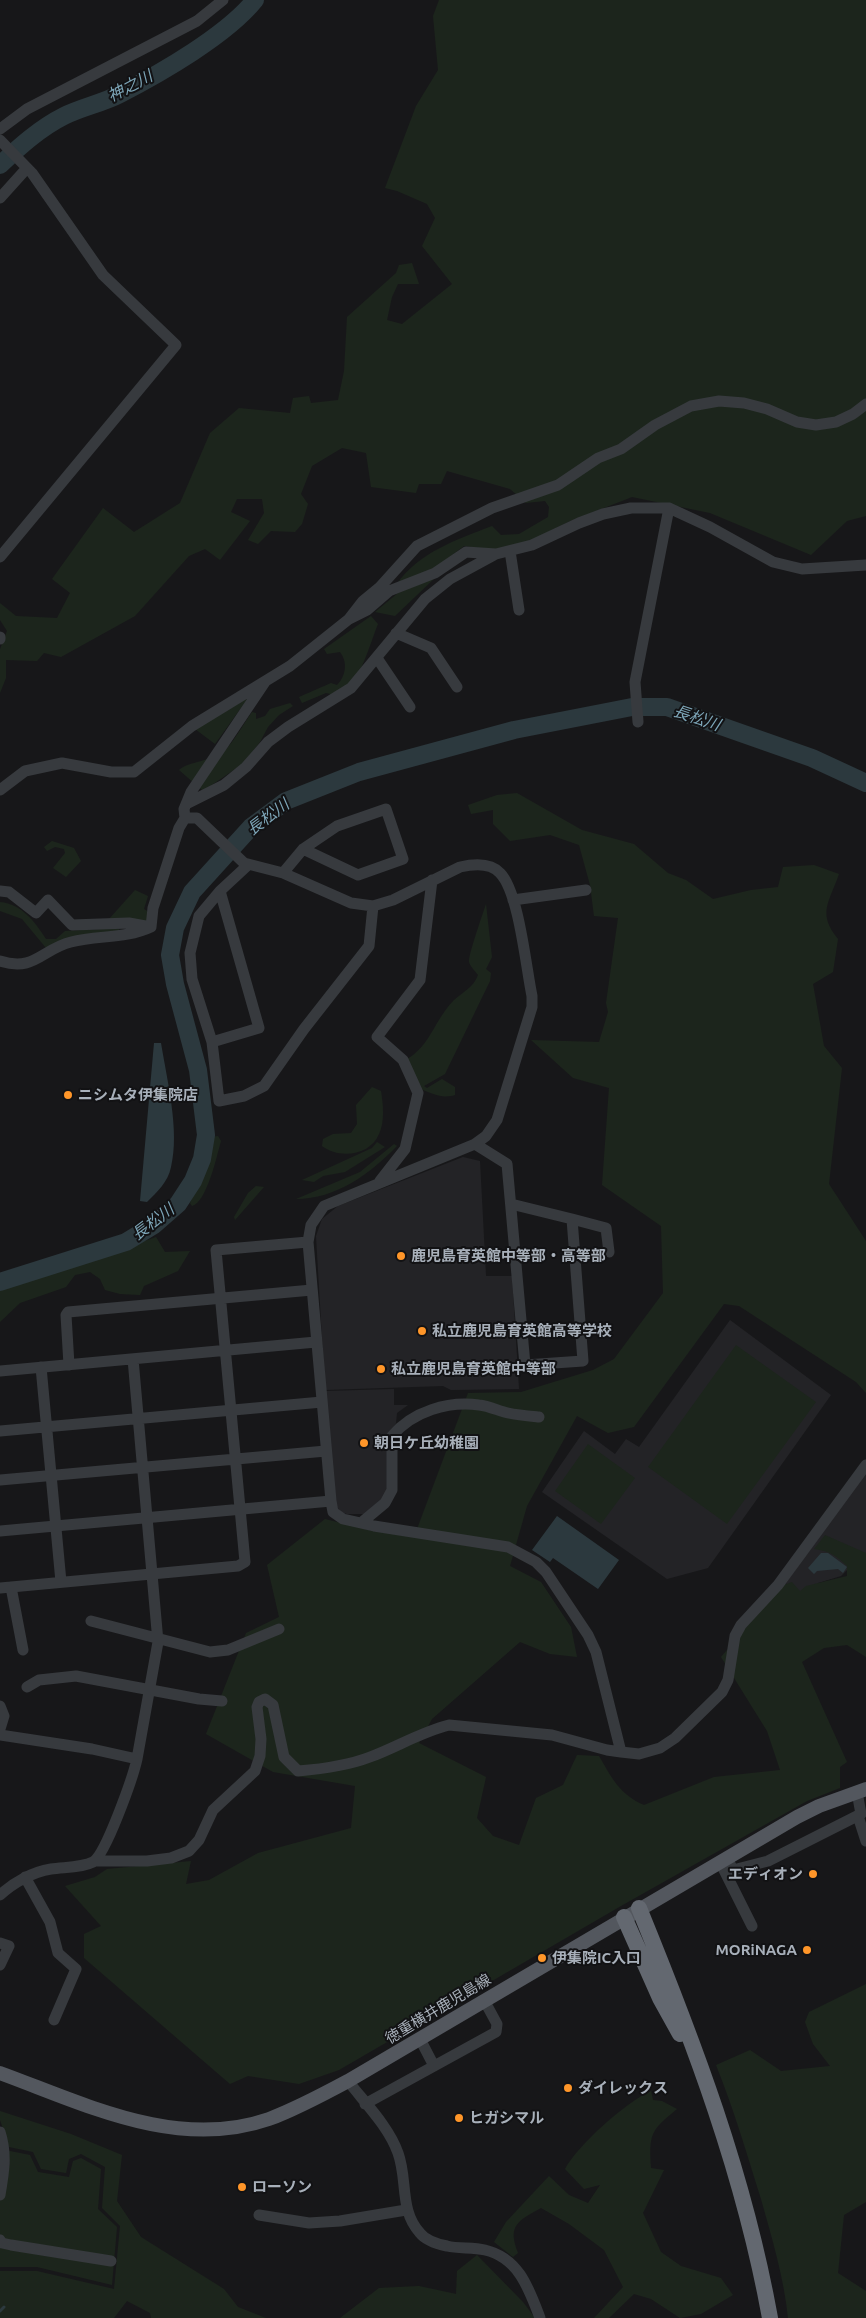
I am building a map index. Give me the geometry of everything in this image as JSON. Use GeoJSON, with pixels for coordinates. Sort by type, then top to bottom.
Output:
{"type":"FeatureCollection","features":[{"type":"Feature","properties":{"kind":"highway"},"geometry":{"type":"LineString","coordinates":[[639,1908],[705,2077],[744,2199],[770,2318]]}},
{"type":"Feature","properties":{"kind":"highway"},"geometry":{"type":"LineString","coordinates":[[624,1917],[660,1998],[705,2077]]}},
{"type":"Feature","properties":{"kind":"main road","name":"徳重横井鹿児島線"},"geometry":{"type":"LineString","coordinates":[[0,2073],[123,2117],[183,2130],[242,2126],[268,2119],[304,2104],[348,2081],[639,1908],[797,1817],[861,1790]]}},
{"type":"Feature","properties":{"kind":"street"},"geometry":{"type":"LineString","coordinates":[[0,129],[27,109],[197,21],[223,0]]}},
{"type":"Feature","properties":{"kind":"street"},"geometry":{"type":"LineString","coordinates":[[0,140],[25,166],[103,275],[176,344],[0,557]]}},
{"type":"Feature","properties":{"kind":"street"},"geometry":{"type":"LineString","coordinates":[[0,198],[25,166]]}},
{"type":"Feature","properties":{"kind":"street"},"geometry":{"type":"LineString","coordinates":[[349,619],[363,601],[380,587],[418,546],[492,508],[558,485],[598,458],[621,449],[655,425],[691,406],[719,401],[744,403],[797,422],[816,425],[836,422],[853,414],[866,404]]}},
{"type":"Feature","properties":{"kind":"street"},"geometry":{"type":"LineString","coordinates":[[188,803],[224,785],[246,767],[268,742],[288,727],[351,688],[425,599],[466,569],[496,554],[532,545],[603,514],[631,508],[669,508],[710,527],[772,562],[802,569],[866,565]]}},
{"type":"Feature","properties":{"kind":"street"},"geometry":{"type":"LineString","coordinates":[[638,720],[635,686],[669,508]]}},
{"type":"Feature","properties":{"kind":"street"},"geometry":{"type":"LineString","coordinates":[[510,551],[520,610]]}},
{"type":"Feature","properties":{"kind":"street"},"geometry":{"type":"LineString","coordinates":[[0,790],[25,771],[62,763],[112,772],[134,772],[192,726],[267,678],[290,666],[349,619],[367,610],[389,591],[435,573],[466,552],[496,554]]}},
{"type":"Feature","properties":{"kind":"street"},"geometry":{"type":"LineString","coordinates":[[396,633],[431,648],[457,687]]}},
{"type":"Feature","properties":{"kind":"street"},"geometry":{"type":"LineString","coordinates":[[377,658],[410,707]]}},
{"type":"Feature","properties":{"kind":"street"},"geometry":{"type":"LineString","coordinates":[[151,927],[152,908],[179,828],[185,818],[184,809],[191,792],[267,678]]}},
{"type":"Feature","properties":{"kind":"street"},"geometry":{"type":"LineString","coordinates":[[282,873],[302,849],[337,826],[386,809],[403,859],[358,875],[302,849]]}},
{"type":"Feature","properties":{"kind":"street"},"geometry":{"type":"LineString","coordinates":[[185,818],[197,818],[246,864],[282,873],[351,903],[373,906],[393,900],[465,866],[490,866],[500,872],[513,900],[532,996],[532,1007],[497,1120],[486,1136],[475,1144],[324,1206],[311,1225],[308,1242],[331,1500],[333,1512],[343,1518],[361,1523],[508,1547],[536,1562],[546,1572],[588,1635],[596,1652],[622,1752]]}},
{"type":"Feature","properties":{"kind":"street"},"geometry":{"type":"LineString","coordinates":[[246,864],[199,916],[190,953],[192,979],[212,1042],[219,1101],[244,1096],[264,1086],[304,1029],[369,946],[373,906]]}},
{"type":"Feature","properties":{"kind":"street"},"geometry":{"type":"LineString","coordinates":[[378,1183],[405,1149],[418,1093],[403,1060],[377,1037],[420,980],[432,880]]}},
{"type":"Feature","properties":{"kind":"street"},"geometry":{"type":"LineString","coordinates":[[513,900],[586,890]]}},
{"type":"Feature","properties":{"kind":"street"},"geometry":{"type":"LineString","coordinates":[[0,891],[10,892],[36,912],[48,900],[72,924],[129,923],[151,927]]}},
{"type":"Feature","properties":{"kind":"street"},"geometry":{"type":"LineString","coordinates":[[212,1042],[259,1028],[220,891]]}},
{"type":"Feature","properties":{"kind":"street"},"geometry":{"type":"LineString","coordinates":[[0,961],[23,965],[71,942],[137,934],[151,927]]}},
{"type":"Feature","properties":{"kind":"street"},"geometry":{"type":"LineString","coordinates":[[475,1144],[507,1164],[525,1365],[583,1361],[572,1218]]}},
{"type":"Feature","properties":{"kind":"street"},"geometry":{"type":"LineString","coordinates":[[511,1204],[606,1228],[609,1252]]}},
{"type":"Feature","properties":{"kind":"street"},"geometry":{"type":"LineString","coordinates":[[23,1650],[6,1587],[238,1566],[245,1562],[216,1250],[308,1242]]}},
{"type":"Feature","properties":{"kind":"street"},"geometry":{"type":"LineString","coordinates":[[70,1365],[66,1315],[68,1312],[312,1290]]}},
{"type":"Feature","properties":{"kind":"street"},"geometry":{"type":"LineString","coordinates":[[0,1371],[316,1342]]}},
{"type":"Feature","properties":{"kind":"street"},"geometry":{"type":"LineString","coordinates":[[95,1861],[105,1844],[132,1778],[150,1690],[158,1638],[133,1359]]}},
{"type":"Feature","properties":{"kind":"street"},"geometry":{"type":"LineString","coordinates":[[40,1367],[61,1582]]}},
{"type":"Feature","properties":{"kind":"street"},"geometry":{"type":"LineString","coordinates":[[0,1431],[322,1402]]}},
{"type":"Feature","properties":{"kind":"street"},"geometry":{"type":"LineString","coordinates":[[361,1523],[385,1503],[392,1490],[392,1436],[415,1417],[447,1406],[464,1404],[481,1405],[508,1413],[539,1417]]}},
{"type":"Feature","properties":{"kind":"street"},"geometry":{"type":"LineString","coordinates":[[0,1480],[326,1451]]}},
{"type":"Feature","properties":{"kind":"street"},"geometry":{"type":"LineString","coordinates":[[0,1896],[25,1877],[48,1869],[85,1865],[95,1861],[147,1861],[171,1858],[189,1851],[199,1840],[213,1810],[255,1771],[260,1756],[261,1739],[257,1707],[259,1702],[264,1700],[274,1705],[284,1757],[298,1771],[346,1765],[370,1757],[432,1729],[449,1725],[552,1735],[607,1750],[639,1754],[660,1748],[675,1738],[722,1692],[728,1680],[735,1636],[742,1625],[778,1584],[866,1465]]}},
{"type":"Feature","properties":{"kind":"street"},"geometry":{"type":"LineString","coordinates":[[0,1531],[331,1500]]}},
{"type":"Feature","properties":{"kind":"street"},"geometry":{"type":"LineString","coordinates":[[91,1621],[210,1652],[228,1650],[279,1629]]}},
{"type":"Feature","properties":{"kind":"street"},"geometry":{"type":"LineString","coordinates":[[27,1687],[39,1680],[76,1676],[199,1700],[222,1701]]}},
{"type":"Feature","properties":{"kind":"street"},"geometry":{"type":"LineString","coordinates":[[0,1706],[4,1716],[0,1728]]}},
{"type":"Feature","properties":{"kind":"street"},"geometry":{"type":"LineString","coordinates":[[0,1735],[92,1749],[137,1759]]}},
{"type":"Feature","properties":{"kind":"street"},"geometry":{"type":"LineString","coordinates":[[723,1860],[733,1870],[768,1861],[858,1816],[861,1814],[861,1790]]}},
{"type":"Feature","properties":{"kind":"street"},"geometry":{"type":"LineString","coordinates":[[858,1816],[866,1841]]}},
{"type":"Feature","properties":{"kind":"street"},"geometry":{"type":"LineString","coordinates":[[723,1860],[752,1926]]}},
{"type":"Feature","properties":{"kind":"street"},"geometry":{"type":"LineString","coordinates":[[25,1877],[50,1922],[58,1953],[76,1969],[54,2020]]}},
{"type":"Feature","properties":{"kind":"street"},"geometry":{"type":"LineString","coordinates":[[0,1942],[8,1946],[0,1965]]}},
{"type":"Feature","properties":{"kind":"street"},"geometry":{"type":"LineString","coordinates":[[365,2104],[496,2032],[498,2024],[484,2000]]}},
{"type":"Feature","properties":{"kind":"street"},"geometry":{"type":"LineString","coordinates":[[420,2039],[434,2066]]}},
{"type":"Feature","properties":{"kind":"street"},"geometry":{"type":"LineString","coordinates":[[348,2081],[389,2136],[398,2153],[403,2174],[406,2210],[417,2230],[432,2242],[456,2248],[484,2250],[502,2256],[515,2267],[527,2284],[540,2318]]}},
{"type":"Feature","properties":{"kind":"street"},"geometry":{"type":"LineString","coordinates":[[0,2132],[4,2146],[5,2164],[0,2195]]}},
{"type":"Feature","properties":{"kind":"street"},"geometry":{"type":"LineString","coordinates":[[259,2215],[309,2223],[340,2221],[406,2210]]}},
{"type":"Feature","properties":{"kind":"street"},"geometry":{"type":"LineString","coordinates":[[0,2240],[2,2243],[11,2245],[110,2261]]}},
{"type":"Feature","properties":{"kind":"shaded area"},"geometry":{"type":"Polygon","coordinates":[[[439,0],[866,0],[866,516],[847,521],[811,555],[710,513],[632,497],[568,522],[525,544],[495,550],[464,546],[430,572],[396,585],[416,564],[439,548],[492,526],[501,535],[519,534],[548,517],[549,507],[545,501],[526,503],[510,489],[447,471],[441,484],[419,484],[416,493],[371,487],[366,453],[342,448],[312,466],[301,494],[308,504],[302,524],[295,532],[271,531],[258,544],[248,540],[264,513],[262,499],[237,499],[231,512],[250,521],[220,560],[205,549],[189,556],[135,616],[61,657],[44,653],[37,661],[6,660],[6,678],[0,693],[0,649],[7,631],[0,620],[0,603],[16,616],[57,618],[70,593],[52,579],[103,508],[134,532],[180,503],[210,433],[239,408],[290,413],[293,398],[309,396],[311,403],[338,400],[344,371],[347,317],[396,273],[399,265],[412,263],[419,284],[398,284],[392,297],[387,320],[402,324],[452,284],[422,246],[435,218],[427,204],[385,188],[416,106],[438,70],[433,16],[439,0]]]}},
{"type":"Feature","properties":{"kind":"shaded area"},"geometry":{"type":"Polygon","coordinates":[[[436,577],[395,616],[375,612],[398,593],[436,577]]]}},
{"type":"Feature","properties":{"kind":"shaded area"},"geometry":{"type":"Polygon","coordinates":[[[371,616],[378,624],[354,681],[335,695],[326,693],[302,703],[299,697],[331,683],[337,685],[344,673],[345,664],[340,652],[327,654],[324,649],[371,616]]]}},
{"type":"Feature","properties":{"kind":"shaded area"},"geometry":{"type":"Polygon","coordinates":[[[254,690],[215,744],[195,729],[254,690]]]}},
{"type":"Feature","properties":{"kind":"shaded area"},"geometry":{"type":"Polygon","coordinates":[[[290,703],[293,706],[279,715],[268,727],[260,742],[244,763],[203,791],[179,770],[213,757],[225,750],[252,712],[256,713],[256,719],[265,716],[270,709],[290,703]]]}},
{"type":"Feature","properties":{"kind":"shaded area"},"geometry":{"type":"Polygon","coordinates":[[[517,793],[582,830],[634,844],[668,873],[686,880],[713,899],[751,890],[778,887],[783,867],[814,865],[839,874],[829,900],[826,915],[838,939],[833,972],[813,984],[824,1046],[842,1068],[829,1184],[866,1241],[866,1393],[856,1382],[739,1306],[724,1304],[634,1427],[608,1433],[577,1416],[527,1506],[510,1566],[541,1582],[571,1627],[577,1657],[550,1654],[520,1642],[432,1719],[419,1743],[486,1777],[477,1818],[493,1836],[519,1845],[536,1798],[563,1785],[577,1755],[599,1756],[617,1785],[628,1796],[644,1805],[714,1777],[780,1770],[767,1731],[721,1657],[781,1586],[792,1582],[800,1591],[806,1586],[847,1576],[847,1566],[840,1559],[832,1554],[814,1549],[825,1535],[866,1553],[866,1657],[847,1645],[824,1648],[802,1662],[847,1762],[840,1767],[840,1788],[807,1801],[621,1906],[339,2070],[299,2084],[248,2076],[230,2084],[84,1958],[84,1934],[101,1926],[65,1886],[95,1877],[107,1869],[191,1861],[186,1884],[209,1880],[258,1853],[351,1828],[355,1786],[273,1772],[206,1734],[246,1633],[279,1617],[267,1565],[325,1519],[373,1531],[414,1537],[468,1393],[521,1392],[593,1370],[614,1359],[663,1293],[661,1226],[602,1185],[609,1088],[573,1078],[531,1040],[599,1042],[608,1012],[606,1003],[618,918],[594,916],[590,885],[579,845],[550,835],[510,841],[493,824],[493,810],[471,814],[468,805],[497,795],[517,793]]]}},
{"type":"Feature","properties":{"kind":"shaded area"},"geometry":{"type":"Polygon","coordinates":[[[52,841],[74,848],[81,861],[66,877],[53,868],[65,853],[64,849],[55,847],[47,851],[44,847],[52,841]]]}},
{"type":"Feature","properties":{"kind":"shaded area"},"geometry":{"type":"Polygon","coordinates":[[[135,890],[148,896],[144,909],[149,912],[148,923],[109,919],[135,890]]]}},
{"type":"Feature","properties":{"kind":"shaded area"},"geometry":{"type":"Polygon","coordinates":[[[0,902],[8,903],[21,910],[32,920],[46,939],[56,939],[65,931],[119,928],[119,932],[46,948],[22,919],[0,911],[0,902]]]}},
{"type":"Feature","properties":{"kind":"shaded area"},"geometry":{"type":"Polygon","coordinates":[[[486,904],[492,957],[486,969],[491,973],[490,981],[445,1074],[424,1086],[427,1088],[442,1079],[455,1087],[455,1095],[438,1095],[421,1089],[407,1059],[415,1054],[427,1040],[447,1007],[471,986],[476,979],[478,975],[471,967],[469,958],[486,904]]]}},
{"type":"Feature","properties":{"kind":"shaded area"},"geometry":{"type":"Polygon","coordinates":[[[154,1043],[161,1043],[172,1105],[174,1138],[170,1172],[162,1186],[147,1202],[140,1201],[154,1043]]]}},
{"type":"Feature","properties":{"kind":"shaded area"},"geometry":{"type":"Polygon","coordinates":[[[372,1087],[381,1091],[383,1107],[381,1129],[375,1141],[361,1151],[345,1154],[337,1153],[322,1146],[323,1139],[333,1134],[351,1133],[357,1124],[356,1105],[372,1087]]]}},
{"type":"Feature","properties":{"kind":"shaded area"},"geometry":{"type":"Polygon","coordinates":[[[218,1136],[221,1141],[211,1177],[202,1196],[192,1206],[190,1203],[209,1152],[210,1137],[218,1136]]]}},
{"type":"Feature","properties":{"kind":"shaded area"},"geometry":{"type":"Polygon","coordinates":[[[377,1142],[385,1147],[345,1172],[323,1176],[314,1182],[302,1180],[372,1148],[377,1142]]]}},
{"type":"Feature","properties":{"kind":"shaded area"},"geometry":{"type":"Polygon","coordinates":[[[394,1144],[397,1146],[387,1156],[351,1183],[325,1195],[296,1199],[360,1172],[394,1144]]]}},
{"type":"Feature","properties":{"kind":"shaded area","name":"鹿児島育英館中等部・高等部"},"geometry":{"type":"Polygon","coordinates":[[[463,1157],[480,1161],[486,1276],[512,1276],[519,1389],[451,1390],[443,1386],[325,1390],[316,1236],[322,1219],[338,1206],[463,1157]]]}},
{"type":"Feature","properties":{"kind":"shaded area"},"geometry":{"type":"Polygon","coordinates":[[[256,1186],[264,1187],[235,1220],[234,1217],[248,1193],[256,1186]]]}},
{"type":"Feature","properties":{"kind":"shaded area"},"geometry":{"type":"Polygon","coordinates":[[[156,1237],[165,1252],[190,1251],[178,1271],[144,1286],[140,1295],[120,1294],[105,1290],[100,1279],[90,1272],[75,1275],[66,1287],[20,1303],[0,1322],[0,1288],[85,1262],[156,1237]]]}},
{"type":"Feature","properties":{"kind":"shaded area"},"geometry":{"type":"Polygon","coordinates":[[[730,1320],[831,1395],[708,1568],[667,1579],[542,1492],[584,1431],[615,1454],[626,1439],[639,1447],[730,1320]]]}},
{"type":"Feature","properties":{"kind":"shaded area"},"geometry":{"type":"Polygon","coordinates":[[[736,1345],[816,1402],[727,1524],[648,1467],[736,1345]]]}},
{"type":"Feature","properties":{"kind":"shaded area"},"geometry":{"type":"Polygon","coordinates":[[[394,1389],[394,1405],[408,1405],[397,1413],[396,1423],[388,1437],[391,1475],[384,1499],[367,1514],[347,1514],[341,1512],[336,1506],[325,1391],[394,1389]]]}},
{"type":"Feature","properties":{"kind":"shaded area"},"geometry":{"type":"Polygon","coordinates":[[[588,1444],[635,1478],[601,1524],[555,1491],[588,1444]]]}},
{"type":"Feature","properties":{"kind":"shaded area"},"geometry":{"type":"Polygon","coordinates":[[[866,1471],[866,1585],[850,1567],[841,1576],[818,1583],[813,1593],[797,1597],[784,1586],[866,1471]]]}},
{"type":"Feature","properties":{"kind":"shaded area"},"geometry":{"type":"Polygon","coordinates":[[[557,1516],[619,1560],[598,1589],[553,1558],[550,1562],[532,1550],[557,1516]]]}},
{"type":"Feature","properties":{"kind":"shaded area"},"geometry":{"type":"Polygon","coordinates":[[[821,1553],[828,1553],[847,1567],[843,1573],[838,1569],[817,1571],[814,1574],[808,1568],[821,1553]]]}},
{"type":"Feature","properties":{"kind":"shaded area"},"geometry":{"type":"Polygon","coordinates":[[[866,1984],[866,2202],[844,2215],[838,2273],[866,2291],[866,2318],[788,2318],[781,2273],[761,2199],[716,2065],[750,2050],[781,2071],[830,2066],[813,2044],[805,2022],[809,2012],[866,1984]]]}},
{"type":"Feature","properties":{"kind":"shaded area"},"geometry":{"type":"Polygon","coordinates":[[[651,2091],[653,2100],[662,2101],[677,2109],[656,2128],[651,2140],[651,2168],[664,2170],[643,2213],[661,2252],[681,2266],[721,2278],[733,2295],[701,2314],[680,2318],[651,2299],[634,2294],[609,2318],[594,2318],[623,2287],[604,2250],[569,2224],[541,2208],[521,2221],[514,2230],[518,2253],[513,2257],[494,2242],[506,2222],[549,2176],[569,2195],[588,2203],[600,2185],[584,2189],[565,2169],[580,2148],[616,2114],[651,2091]]]}},
{"type":"Feature","properties":{"kind":"shaded area"},"geometry":{"type":"Polygon","coordinates":[[[0,2111],[71,2134],[122,2155],[117,2201],[141,2237],[224,2289],[238,2307],[266,2318],[151,2318],[150,2313],[127,2301],[114,2318],[0,2318],[0,2271],[37,2271],[114,2289],[120,2226],[102,2208],[105,2167],[81,2154],[69,2159],[66,2173],[41,2169],[33,2152],[9,2147],[0,2120],[0,2111]]]}},
{"type":"Feature","properties":{"kind":"shaded area"},"geometry":{"type":"Polygon","coordinates":[[[0,2149],[30,2155],[38,2172],[69,2177],[73,2161],[81,2158],[101,2169],[98,2209],[117,2227],[112,2285],[37,2267],[0,2267],[0,2149]]]}},
{"type":"Feature","properties":{"kind":"shaded area"},"geometry":{"type":"Polygon","coordinates":[[[477,2255],[523,2302],[535,2318],[340,2318],[379,2288],[419,2286],[456,2294],[457,2271],[477,2255]]]}},
{"type":"Feature","properties":{"kind":"waterway","name":"神之川"},"geometry":{"type":"LineString","coordinates":[[0,165],[30,138],[55,121],[120,94],[211,40],[228,27],[255,0]]}},
{"type":"Feature","properties":{"kind":"waterway","name":"長松川"},"geometry":{"type":"LineString","coordinates":[[0,1282],[126,1242],[154,1225],[178,1204],[193,1181],[202,1159],[206,1135],[198,1070],[175,984],[170,955],[175,928],[192,892],[251,827],[286,801],[359,772],[514,730],[632,707],[667,707],[812,758],[866,783]]}},
{"type":"Feature","properties":{"kind":"waterway"},"geometry":{"type":"LineString","coordinates":[[0,2311],[4,2307]]}},
{"type":"Feature","properties":{"kind":"place","name":"ニシムタ伊集院店"},"geometry":{"type":"Point","coordinates":[68,1095]}},
{"type":"Feature","properties":{"kind":"place","name":"鹿児島育英館中等部・高等部"},"geometry":{"type":"Point","coordinates":[401,1256]}},
{"type":"Feature","properties":{"kind":"place","name":"私立鹿児島育英館高等学校"},"geometry":{"type":"Point","coordinates":[422,1331]}},
{"type":"Feature","properties":{"kind":"place","name":"私立鹿児島育英館中等部"},"geometry":{"type":"Point","coordinates":[381,1369]}},
{"type":"Feature","properties":{"kind":"place","name":"朝日ケ丘幼稚園"},"geometry":{"type":"Point","coordinates":[364,1443]}},
{"type":"Feature","properties":{"kind":"place","name":"エディオン"},"geometry":{"type":"Point","coordinates":[813,1874]}},
{"type":"Feature","properties":{"kind":"place","name":"MORiNAGA"},"geometry":{"type":"Point","coordinates":[807,1950]}},
{"type":"Feature","properties":{"kind":"place","name":"伊集院IC入口"},"geometry":{"type":"Point","coordinates":[542,1958]}},
{"type":"Feature","properties":{"kind":"place","name":"ダイレックス"},"geometry":{"type":"Point","coordinates":[568,2088]}},
{"type":"Feature","properties":{"kind":"place","name":"ヒガシマル"},"geometry":{"type":"Point","coordinates":[459,2118]}},
{"type":"Feature","properties":{"kind":"place","name":"ローソン"},"geometry":{"type":"Point","coordinates":[242,2187]}}]}
